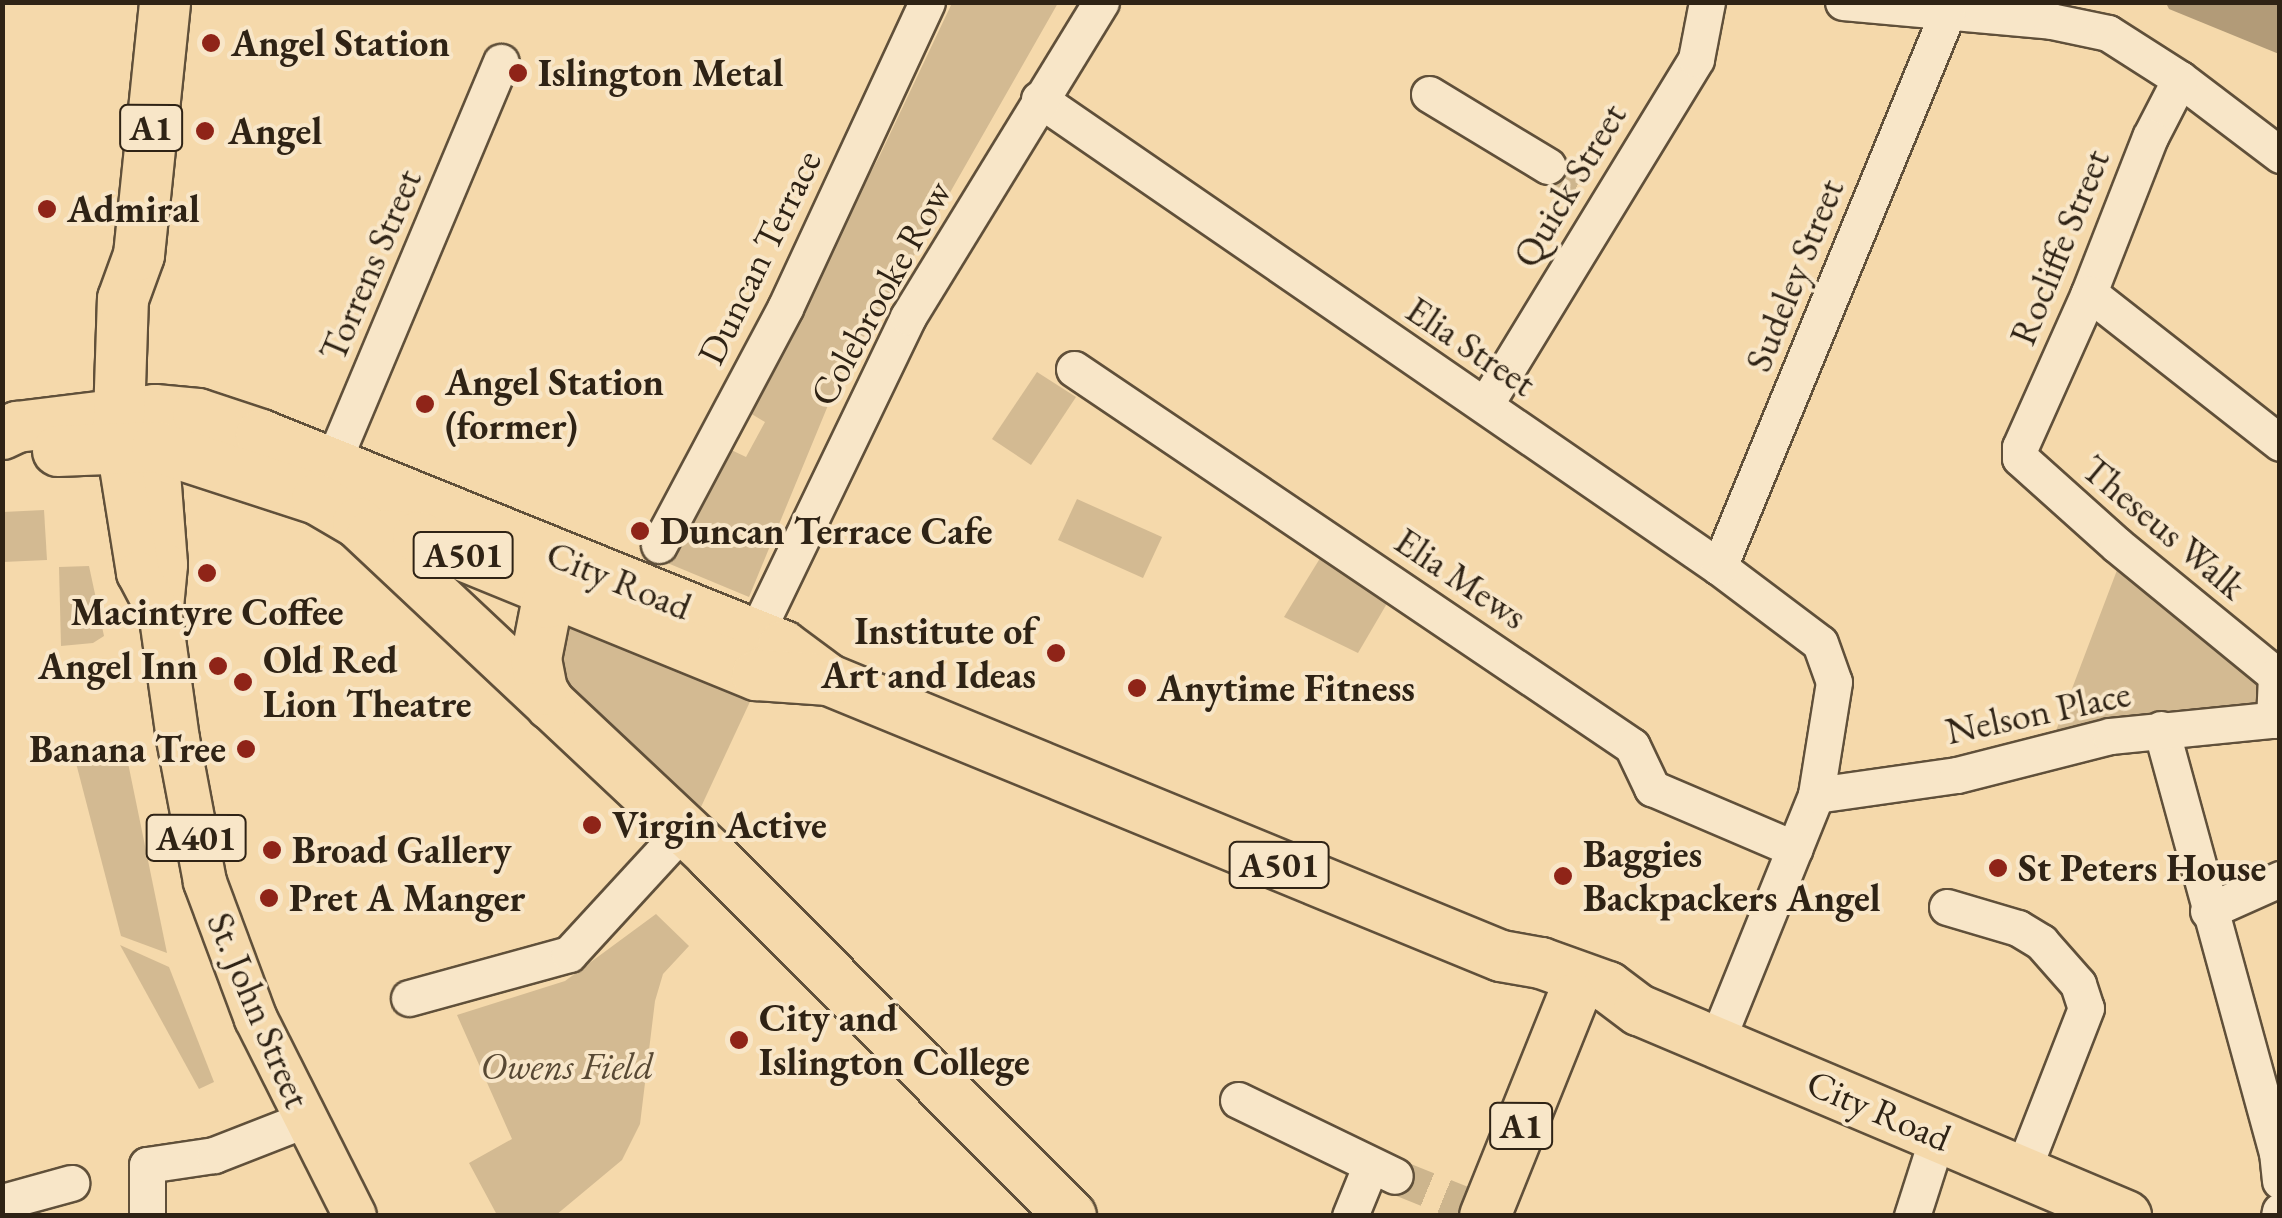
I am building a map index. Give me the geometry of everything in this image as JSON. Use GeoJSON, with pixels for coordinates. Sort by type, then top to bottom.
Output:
{"type":"FeatureCollection","features":[{"type":"Feature","properties":{"kind":"highway","name":"A1"},"geometry":{"type":"LineString","coordinates":[[137,430],[123,299],[139,254],[164,2]]}},
{"type":"Feature","properties":{"kind":"highway","name":"City Road"},"geometry":{"type":"LineString","coordinates":[[137,430],[198,414],[325,481],[559,574],[758,675],[830,680]]}},
{"type":"Feature","properties":{"kind":"highway","name":"A501"},"geometry":{"type":"LineString","coordinates":[[2,434],[17,427],[137,430]]}},
{"type":"Feature","properties":{"kind":"highway","name":"A501"},"geometry":{"type":"LineString","coordinates":[[2,448],[20,452],[137,430]]}},
{"type":"Feature","properties":{"kind":"highway","name":"City Road"},"geometry":{"type":"LineString","coordinates":[[325,481],[372,534],[418,537],[559,574],[784,646],[830,680],[1538,973],[1608,986],[1632,1006],[1726,1019],[1938,1135],[2126,1216]]}},
{"type":"Feature","properties":{"kind":"highway"},"geometry":{"type":"LineString","coordinates":[[372,534],[684,829],[1071,1216]]}},
{"type":"Feature","properties":{"kind":"highway","name":"A501"},"geometry":{"type":"LineString","coordinates":[[551,705],[542,690],[536,659],[559,574]]}},
{"type":"Feature","properties":{"kind":"highway","name":"A1"},"geometry":{"type":"LineString","coordinates":[[1478,1210],[1538,973]]}},
{"type":"Feature","properties":{"kind":"main road","name":"St. John Street"},"geometry":{"type":"LineString","coordinates":[[137,430],[166,565],[161,618],[178,739],[205,882],[256,1019],[354,1216]]}},
{"type":"Feature","properties":{"kind":"street","name":"Duncan Terrace"},"geometry":{"type":"LineString","coordinates":[[659,545],[785,308],[927,2]]}},
{"type":"Feature","properties":{"kind":"street","name":"Colebrooke Row"},"geometry":{"type":"LineString","coordinates":[[755,635],[908,318],[1101,2]]}},
{"type":"Feature","properties":{"kind":"street","name":"Quick Street"},"geometry":{"type":"LineString","coordinates":[[1485,405],[1593,196],[1696,59],[1708,2]]}},
{"type":"Feature","properties":{"kind":"street"},"geometry":{"type":"LineString","coordinates":[[1844,2],[2050,21],[2108,33],[2180,80],[2280,156]]}},
{"type":"Feature","properties":{"kind":"street","name":"Sudeley Street"},"geometry":{"type":"LineString","coordinates":[[1719,567],[1948,14]]}},
{"type":"Feature","properties":{"kind":"street","name":"Torrens Street"},"geometry":{"type":"LineString","coordinates":[[325,481],[501,62]]}},
{"type":"Feature","properties":{"kind":"street","name":"Rocliffe Street"},"geometry":{"type":"LineString","coordinates":[[2020,447],[2089,294],[2150,137],[2180,80]]}},
{"type":"Feature","properties":{"kind":"street"},"geometry":{"type":"LineString","coordinates":[[1429,94],[1548,166]]}},
{"type":"Feature","properties":{"kind":"street","name":"Elia Street"},"geometry":{"type":"LineString","coordinates":[[1039,99],[1719,567],[1820,643],[1834,682],[1816,795]]}},
{"type":"Feature","properties":{"kind":"street"},"geometry":{"type":"LineString","coordinates":[[2089,294],[2280,443]]}},
{"type":"Feature","properties":{"kind":"street","name":"Elia Mews"},"geometry":{"type":"LineString","coordinates":[[1074,369],[1632,746],[1652,788],[1796,850]]}},
{"type":"Feature","properties":{"kind":"street","name":"Theseus Walk"},"geometry":{"type":"LineString","coordinates":[[2020,447],[2020,458],[2032,470],[2276,676],[2277,719]]}},
{"type":"Feature","properties":{"kind":"street","name":"Nelson Place"},"geometry":{"type":"LineString","coordinates":[[1816,795],[1957,775],[2110,736],[2277,719]]}},
{"type":"Feature","properties":{"kind":"street"},"geometry":{"type":"LineString","coordinates":[[2161,730],[2277,1152],[2280,1181]]}},
{"type":"Feature","properties":{"kind":"street"},"geometry":{"type":"LineString","coordinates":[[1726,1019],[1816,795]]}},
{"type":"Feature","properties":{"kind":"street"},"geometry":{"type":"LineString","coordinates":[[410,998],[569,954],[684,829]]}},
{"type":"Feature","properties":{"kind":"street"},"geometry":{"type":"LineString","coordinates":[[2208,911],[2280,878]]}},
{"type":"Feature","properties":{"kind":"street"},"geometry":{"type":"LineString","coordinates":[[1948,907],[2018,928],[2042,942],[2078,984],[2086,1008],[2022,1172]]}},
{"type":"Feature","properties":{"kind":"street"},"geometry":{"type":"LineString","coordinates":[[1238,1100],[1382,1172],[1350,1216]]}},
{"type":"Feature","properties":{"kind":"street"},"geometry":{"type":"LineString","coordinates":[[147,1216],[147,1165],[225,1150],[304,1120]]}},
{"type":"Feature","properties":{"kind":"street"},"geometry":{"type":"LineString","coordinates":[[1912,1216],[1938,1135]]}},
{"type":"Feature","properties":{"kind":"street"},"geometry":{"type":"LineString","coordinates":[[2,1202],[71,1183]]}},
{"type":"Feature","properties":{"kind":"green space"},"geometry":{"type":"Polygon","coordinates":[[[952,3],[1058,3],[899,282],[843,369],[749,597],[665,562],[725,447],[746,457],[765,422],[745,410],[880,155],[952,3]]]}},
{"type":"Feature","properties":{"kind":"green space"},"geometry":{"type":"Polygon","coordinates":[[[1037,372],[1076,397],[1031,465],[992,439],[1037,372]]]}},
{"type":"Feature","properties":{"kind":"green space"},"geometry":{"type":"Polygon","coordinates":[[[1077,499],[1162,537],[1143,578],[1058,540],[1077,499]]]}},
{"type":"Feature","properties":{"kind":"green space"},"geometry":{"type":"Polygon","coordinates":[[[44,510],[47,560],[3,562],[3,512],[44,510]]]}},
{"type":"Feature","properties":{"kind":"green space"},"geometry":{"type":"Polygon","coordinates":[[[1322,555],[1389,600],[1358,653],[1284,617],[1322,555]]]}},
{"type":"Feature","properties":{"kind":"green space"},"geometry":{"type":"Polygon","coordinates":[[[2122,557],[2261,677],[2256,705],[2137,714],[2054,736],[2122,557]]]}},
{"type":"Feature","properties":{"kind":"green space"},"geometry":{"type":"Polygon","coordinates":[[[89,566],[104,636],[93,643],[61,646],[59,567],[89,566]]]}},
{"type":"Feature","properties":{"kind":"green space"},"geometry":{"type":"Polygon","coordinates":[[[558,614],[761,678],[701,807],[567,682],[556,659],[558,614]]]}},
{"type":"Feature","properties":{"kind":"green space"},"geometry":{"type":"Polygon","coordinates":[[[127,758],[167,953],[121,936],[76,763],[127,758]]]}},
{"type":"Feature","properties":{"kind":"green space","name":"Owens Field"},"geometry":{"type":"Polygon","coordinates":[[[656,914],[689,946],[663,974],[655,1001],[640,1124],[622,1160],[556,1215],[497,1215],[469,1163],[512,1139],[457,1015],[565,981],[656,914]]]}},
{"type":"Feature","properties":{"kind":"green space"},"geometry":{"type":"Polygon","coordinates":[[[120,945],[169,967],[214,1082],[199,1089],[120,945]]]}},
{"type":"Feature","properties":{"kind":"shaded area"},"geometry":{"type":"Polygon","coordinates":[[[2166,3],[2279,3],[2279,54],[2169,9],[2166,3]]]}},
{"type":"Feature","properties":{"kind":"tunnel"},"geometry":{"type":"LineString","coordinates":[[1548,166],[1580,186]]}},
{"type":"Feature","properties":{"kind":"tunnel"},"geometry":{"type":"LineString","coordinates":[[1395,1176],[1462,1203]]}},
{"type":"Feature","properties":{"kind":"place","name":"Angel Station"},"geometry":{"type":"Point","coordinates":[211,43]}},
{"type":"Feature","properties":{"kind":"place","name":"Islington Metal"},"geometry":{"type":"Point","coordinates":[518,73]}},
{"type":"Feature","properties":{"kind":"place","name":"Angel"},"geometry":{"type":"Point","coordinates":[205,131]}},
{"type":"Feature","properties":{"kind":"place","name":"Admiral"},"geometry":{"type":"Point","coordinates":[47,209]}},
{"type":"Feature","properties":{"kind":"place","name":"Angel Station (former)"},"geometry":{"type":"Point","coordinates":[425,404]}},
{"type":"Feature","properties":{"kind":"place","name":"Duncan Terrace Cafe"},"geometry":{"type":"Point","coordinates":[640,531]}},
{"type":"Feature","properties":{"kind":"place","name":"Macintyre Coffee"},"geometry":{"type":"Point","coordinates":[207,573]}},
{"type":"Feature","properties":{"kind":"place","name":"Institute of Art and Ideas"},"geometry":{"type":"Point","coordinates":[1056,653]}},
{"type":"Feature","properties":{"kind":"place","name":"Angel Inn"},"geometry":{"type":"Point","coordinates":[218,666]}},
{"type":"Feature","properties":{"kind":"place","name":"Old Red Lion Theatre"},"geometry":{"type":"Point","coordinates":[243,682]}},
{"type":"Feature","properties":{"kind":"place","name":"Anytime Fitness"},"geometry":{"type":"Point","coordinates":[1137,688]}},
{"type":"Feature","properties":{"kind":"place","name":"Banana Tree"},"geometry":{"type":"Point","coordinates":[246,749]}},
{"type":"Feature","properties":{"kind":"place","name":"Virgin Active"},"geometry":{"type":"Point","coordinates":[592,825]}},
{"type":"Feature","properties":{"kind":"place","name":"Broad Gallery"},"geometry":{"type":"Point","coordinates":[272,850]}},
{"type":"Feature","properties":{"kind":"place","name":"St Peters House"},"geometry":{"type":"Point","coordinates":[1998,868]}},
{"type":"Feature","properties":{"kind":"place","name":"Baggies Backpackers Angel"},"geometry":{"type":"Point","coordinates":[1563,876]}},
{"type":"Feature","properties":{"kind":"place","name":"Pret A Manger"},"geometry":{"type":"Point","coordinates":[269,898]}},
{"type":"Feature","properties":{"kind":"place","name":"City and Islington College"},"geometry":{"type":"Point","coordinates":[739,1040]}}]}
